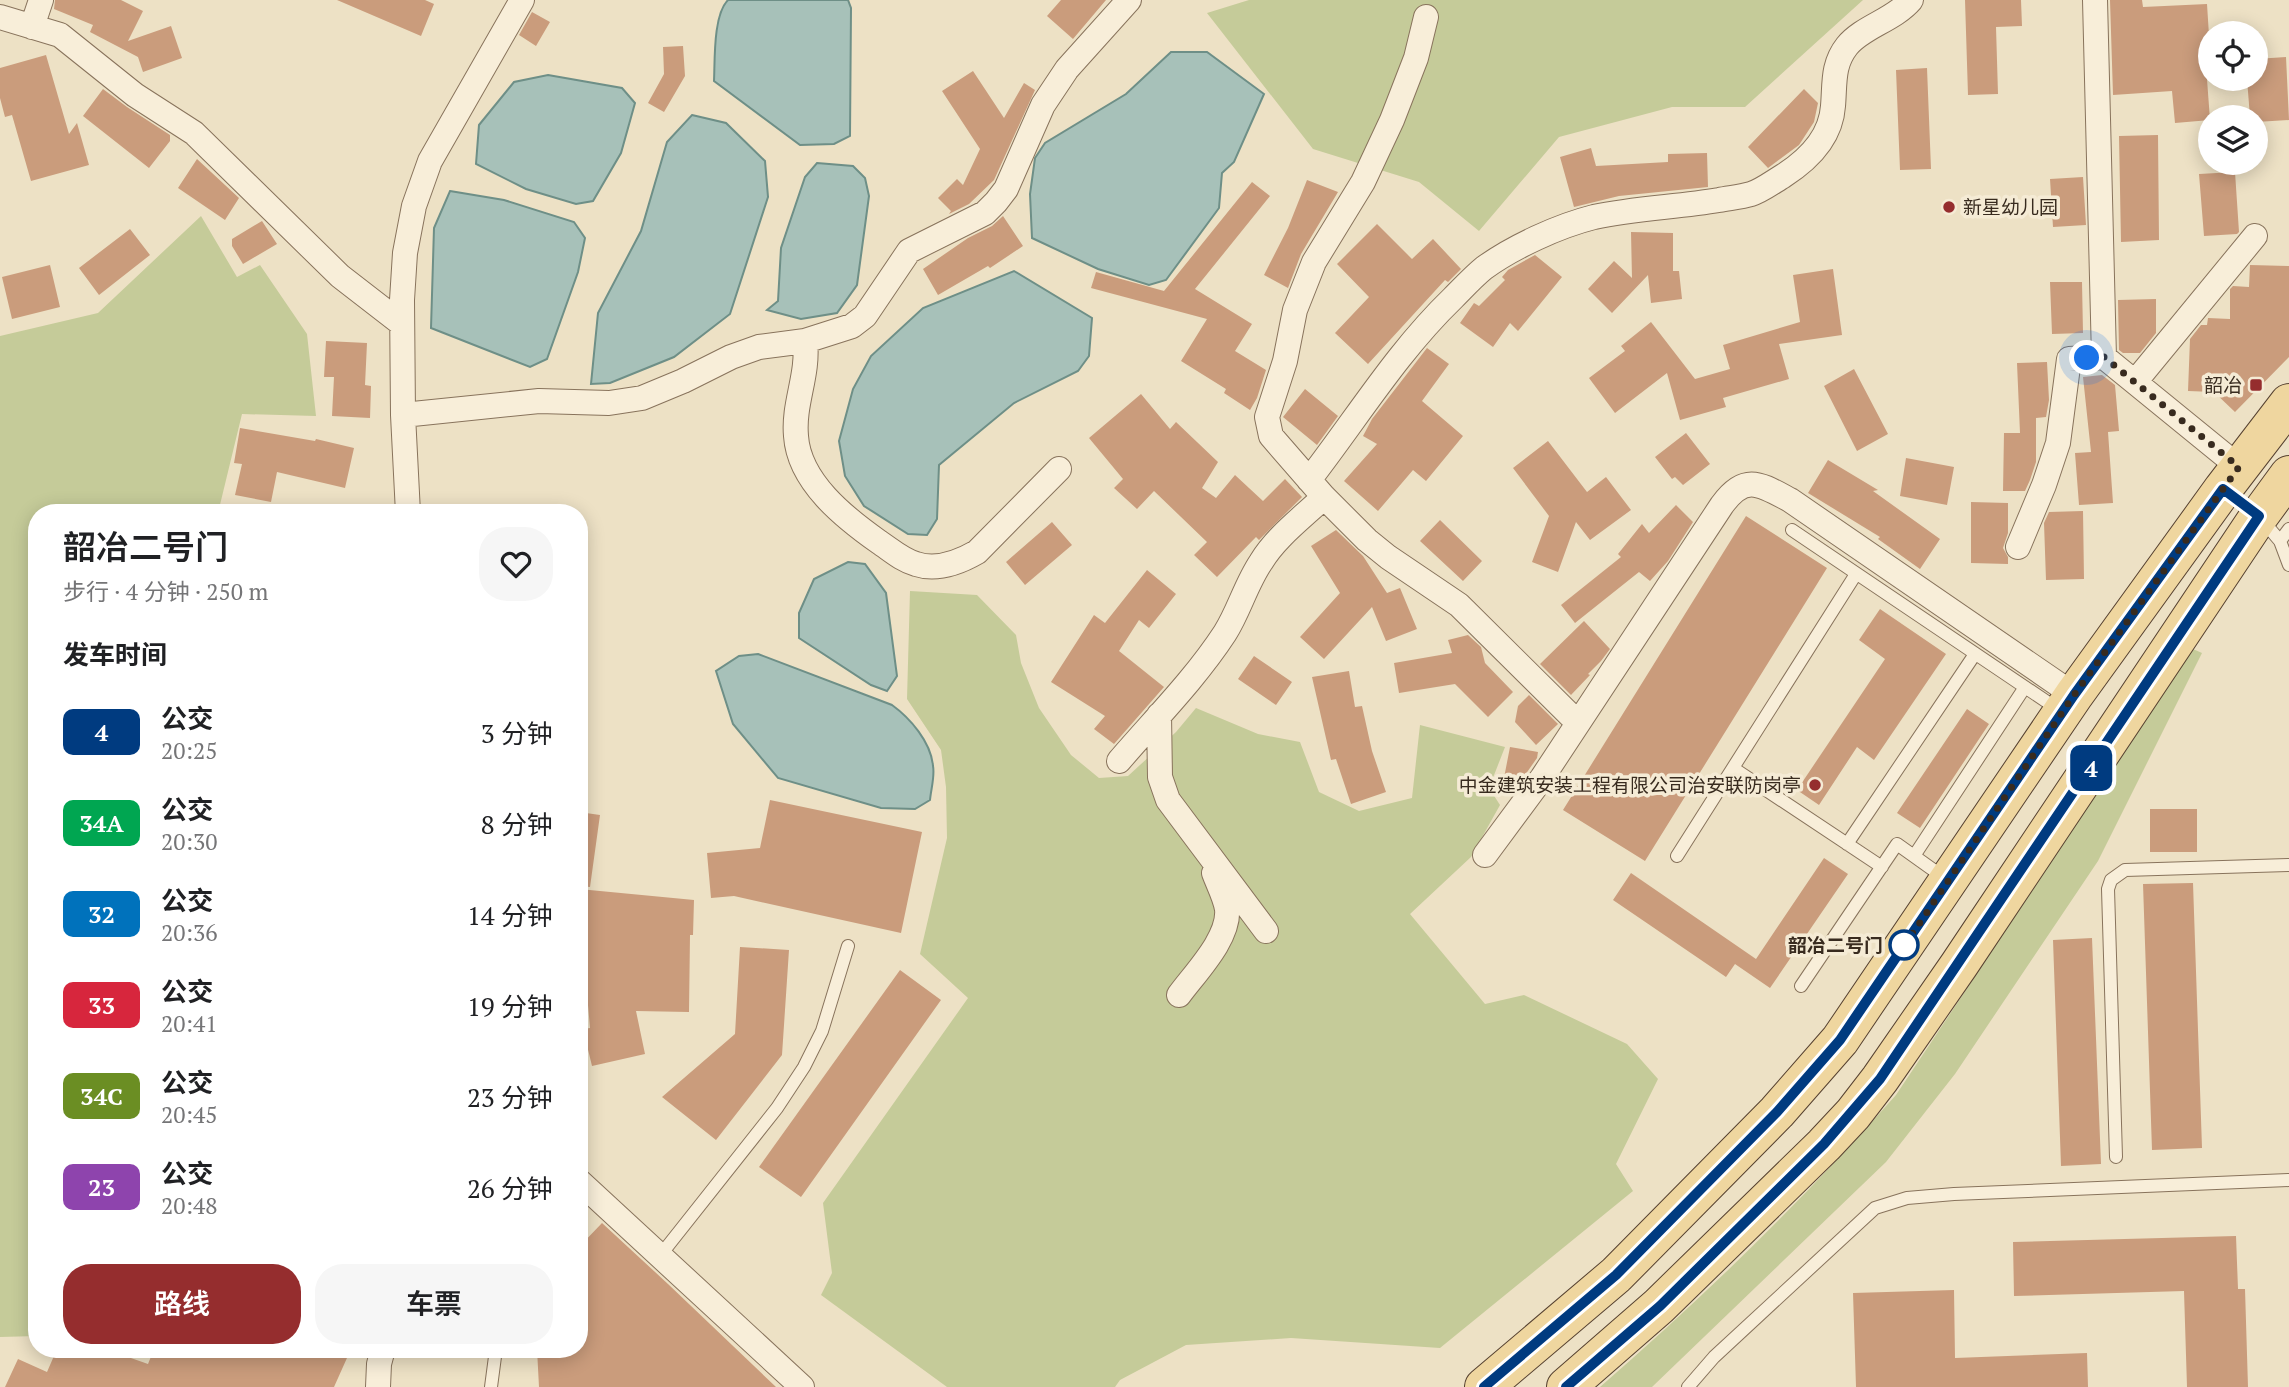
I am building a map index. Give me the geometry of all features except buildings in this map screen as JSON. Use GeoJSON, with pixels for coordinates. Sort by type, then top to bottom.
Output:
{"type":"FeatureCollection","features":[{"type":"Feature","properties":{"kind":"main road"},"geometry":{"type":"LineString","coordinates":[[1484,1387],[1616,1275],[1777,1112],[1840,1040],[2068,704],[2231,478],[2289,403]]}},
{"type":"Feature","properties":{"kind":"main road"},"geometry":{"type":"LineString","coordinates":[[1566,1387],[1660,1306],[1853,1114],[2276,529],[2289,475]]}},
{"type":"Feature","properties":{"kind":"street"},"geometry":{"type":"LineString","coordinates":[[32,27],[41,0]]}},
{"type":"Feature","properties":{"kind":"street"},"geometry":{"type":"LineString","coordinates":[[408,504],[402,324],[405,253],[414,206],[430,162],[522,0]]}},
{"type":"Feature","properties":{"kind":"street"},"geometry":{"type":"LineString","coordinates":[[404,415],[539,401],[609,403],[642,398],[759,347],[805,341],[852,326],[865,316],[909,251],[985,213],[996,202],[1006,189],[1043,105],[1067,69],[1129,0]]}},
{"type":"Feature","properties":{"kind":"street"},"geometry":{"type":"LineString","coordinates":[[1119,761],[1205,661],[1227,630],[1262,559],[1289,530],[1317,489],[1346,433],[1383,376],[1432,319],[1483,269],[1541,236],[1591,218],[1636,209],[1695,204],[1752,194],[1784,176],[1820,142],[1830,125],[1833,82],[1838,61],[1848,44],[1890,19],[1912,0]]}},
{"type":"Feature","properties":{"kind":"street"},"geometry":{"type":"LineString","coordinates":[[2095,0],[2104,357]]}},
{"type":"Feature","properties":{"kind":"street"},"geometry":{"type":"LineString","coordinates":[[0,17],[60,35],[135,95],[194,132],[340,276],[402,324]]}},
{"type":"Feature","properties":{"kind":"street"},"geometry":{"type":"LineString","coordinates":[[1426,17],[1416,58],[1392,120],[1363,182],[1314,262],[1295,310],[1286,361],[1267,417],[1272,436],[1317,489],[1388,557],[1459,605],[1578,723]]}},
{"type":"Feature","properties":{"kind":"street"},"geometry":{"type":"LineString","coordinates":[[2135,382],[2255,236]]}},
{"type":"Feature","properties":{"kind":"street"},"geometry":{"type":"LineString","coordinates":[[805,341],[806,370],[796,412],[799,454],[826,497],[860,528],[904,559],[930,567],[965,559],[977,552],[1059,469]]}},
{"type":"Feature","properties":{"kind":"street"},"geometry":{"type":"LineString","coordinates":[[2018,547],[2045,485],[2058,443],[2069,359],[2104,357],[2135,382],[2231,478],[2276,529]]}},
{"type":"Feature","properties":{"kind":"street"},"geometry":{"type":"LineString","coordinates":[[1485,855],[1542,778],[1722,505],[1737,488],[1752,484],[1790,500],[2068,704]]}},
{"type":"Feature","properties":{"kind":"street"},"geometry":{"type":"LineString","coordinates":[[1159,715],[1160,777],[1168,800],[1266,931]]}},
{"type":"Feature","properties":{"kind":"street"},"geometry":{"type":"LineString","coordinates":[[1179,995],[1226,927],[1227,909],[1205,848]]}},
{"type":"Feature","properties":{"kind":"street"},"geometry":{"type":"LineString","coordinates":[[588,1190],[802,1387]]}},
{"type":"Feature","properties":{"kind":"street"},"geometry":{"type":"LineString","coordinates":[[378,1387],[381,1358]]}},
{"type":"Feature","properties":{"kind":"lane"},"geometry":{"type":"LineString","coordinates":[[2276,529],[2289,565]]}},
{"type":"Feature","properties":{"kind":"lane"},"geometry":{"type":"LineString","coordinates":[[1793,530],[2025,687],[2068,704]]}},
{"type":"Feature","properties":{"kind":"lane"},"geometry":{"type":"LineString","coordinates":[[1677,856],[1856,573]]}},
{"type":"Feature","properties":{"kind":"lane"},"geometry":{"type":"LineString","coordinates":[[1847,844],[1975,654]]}},
{"type":"Feature","properties":{"kind":"lane"},"geometry":{"type":"LineString","coordinates":[[1914,856],[2025,687]]}},
{"type":"Feature","properties":{"kind":"lane"},"geometry":{"type":"LineString","coordinates":[[1733,768],[1882,867]]}},
{"type":"Feature","properties":{"kind":"lane"},"geometry":{"type":"LineString","coordinates":[[1801,986],[1897,844],[1949,881]]}},
{"type":"Feature","properties":{"kind":"lane"},"geometry":{"type":"LineString","coordinates":[[2116,1157],[2108,890],[2111,880],[2125,870],[2289,865]]}},
{"type":"Feature","properties":{"kind":"lane"},"geometry":{"type":"LineString","coordinates":[[659,1257],[777,1108],[804,1067],[822,1031],[848,946]]}},
{"type":"Feature","properties":{"kind":"lane"},"geometry":{"type":"LineString","coordinates":[[1688,1387],[1714,1357],[1875,1208],[1907,1198],[1954,1194],[2289,1181]]}},
{"type":"Feature","properties":{"kind":"lane"},"geometry":{"type":"LineString","coordinates":[[491,1387],[495,1358]]}},
{"type":"Feature","properties":{"kind":"green space"},"geometry":{"type":"Polygon","coordinates":[[[1249,0],[1863,0],[1745,107],[1672,107],[1559,137],[1479,231],[1419,182],[1313,149],[1207,13],[1249,0]]]}},
{"type":"Feature","properties":{"kind":"green space"},"geometry":{"type":"Polygon","coordinates":[[[201,216],[237,277],[260,265],[307,334],[316,416],[242,414],[220,504],[28,504],[28,1336],[0,1337],[0,336],[98,313],[201,216]]]}},
{"type":"Feature","properties":{"kind":"green space"},"geometry":{"type":"Polygon","coordinates":[[[910,591],[977,595],[1016,635],[1021,663],[1039,708],[1071,755],[1099,778],[1128,776],[1176,732],[1196,708],[1258,734],[1300,742],[1319,792],[1359,811],[1412,798],[1420,725],[1505,747],[1489,788],[1500,805],[1471,857],[1410,914],[1485,1004],[1524,995],[1627,1044],[1658,1079],[1616,1164],[1633,1191],[1440,1348],[1291,1338],[1186,1345],[1120,1380],[1115,1387],[947,1387],[821,1295],[832,1273],[823,1203],[968,998],[920,954],[947,838],[946,787],[941,750],[907,699],[910,591]]]}},
{"type":"Feature","properties":{"kind":"green space"},"geometry":{"type":"Polygon","coordinates":[[[2193,649],[2202,653],[2098,861],[1955,1074],[1886,1162],[1652,1387],[1600,1387],[1678,1318],[1753,1246],[1826,1172],[1896,1095],[2193,649]]]}},
{"type":"Feature","properties":{"kind":"water"},"geometry":{"type":"Polygon","coordinates":[[[728,0],[848,0],[851,8],[850,136],[834,144],[800,145],[714,81],[717,27],[728,0]]]}},
{"type":"Feature","properties":{"kind":"water"},"geometry":{"type":"Polygon","coordinates":[[[1171,52],[1207,52],[1264,94],[1234,162],[1222,173],[1219,208],[1166,280],[1149,285],[1098,269],[1032,238],[1030,194],[1035,158],[1045,143],[1126,94],[1171,52]]]}},
{"type":"Feature","properties":{"kind":"water"},"geometry":{"type":"Polygon","coordinates":[[[548,75],[622,88],[635,103],[621,153],[593,201],[576,204],[526,189],[476,164],[479,125],[514,82],[548,75]]]}},
{"type":"Feature","properties":{"kind":"water"},"geometry":{"type":"Polygon","coordinates":[[[692,115],[726,123],[765,161],[768,197],[730,314],[674,357],[610,383],[591,384],[598,313],[641,231],[667,142],[692,115]]]}},
{"type":"Feature","properties":{"kind":"water"},"geometry":{"type":"Polygon","coordinates":[[[817,163],[853,166],[865,178],[869,196],[857,285],[837,313],[801,319],[767,310],[778,301],[781,248],[805,177],[817,163]]]}},
{"type":"Feature","properties":{"kind":"water"},"geometry":{"type":"Polygon","coordinates":[[[450,191],[504,200],[574,222],[585,238],[578,272],[547,359],[530,367],[431,328],[434,228],[450,191]]]}},
{"type":"Feature","properties":{"kind":"water"},"geometry":{"type":"Polygon","coordinates":[[[1014,271],[1092,318],[1089,356],[1078,371],[1014,403],[939,465],[937,519],[927,535],[908,534],[864,506],[845,476],[839,441],[853,389],[871,356],[923,308],[1014,271]]]}},
{"type":"Feature","properties":{"kind":"water"},"geometry":{"type":"Polygon","coordinates":[[[848,562],[865,564],[886,593],[897,676],[887,691],[871,685],[799,638],[799,613],[814,579],[848,562]]]}},
{"type":"Feature","properties":{"kind":"water"},"geometry":{"type":"Polygon","coordinates":[[[758,654],[899,710],[918,731],[928,748],[934,774],[930,800],[915,809],[881,808],[778,778],[733,724],[716,671],[739,656],[758,654]]]}},
{"type":"Feature","properties":{"kind":"bus line","name":"4"},"geometry":{"type":"LineString","coordinates":[[1484,1387],[1616,1275],[1777,1112],[1840,1040],[2074,695],[2223,489],[2259,516],[1959,965],[1853,1114],[1660,1306],[1566,1387]]}},
{"type":"Feature","properties":{"kind":"place","name":"新星幼儿园"},"geometry":{"type":"Point","coordinates":[1949,207]}},
{"type":"Feature","properties":{"kind":"place","name":"韶冶"},"geometry":{"type":"Point","coordinates":[2256,385]}},
{"type":"Feature","properties":{"kind":"place","name":"中金建筑安装工程有限公司治安联防岗亭"},"geometry":{"type":"Point","coordinates":[1815,785]}},
{"type":"Feature","properties":{"kind":"place","name":"韶冶二号门"},"geometry":{"type":"Point","coordinates":[1904,945]}},
{"type":"Feature","properties":{"kind":"route"},"geometry":{"type":"LineString","coordinates":[[1904,945],[1898,955],[2074,695],[2239,467],[2104,357],[2087,358]]}}]}
